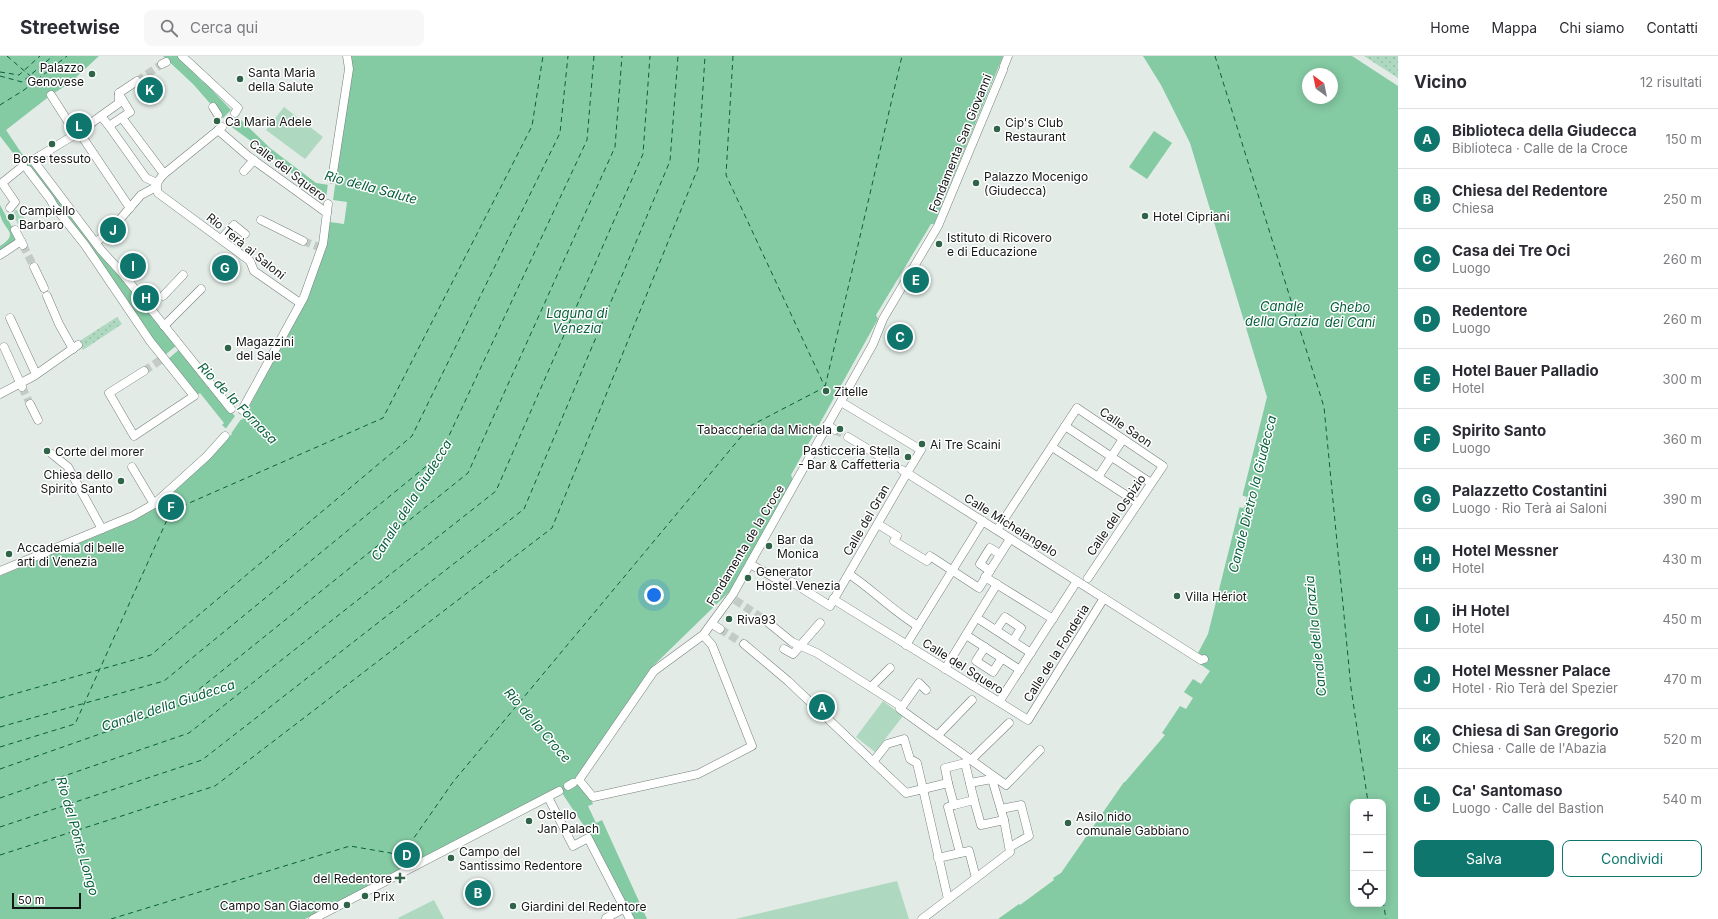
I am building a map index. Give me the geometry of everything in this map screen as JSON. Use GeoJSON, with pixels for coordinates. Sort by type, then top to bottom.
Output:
{"type":"FeatureCollection","features":[{"type":"Feature","properties":{"kind":"street"},"geometry":{"type":"LineString","coordinates":[[182,56],[238,108],[235,113]]}},
{"type":"Feature","properties":{"kind":"street"},"geometry":{"type":"LineString","coordinates":[[332,179],[349,69],[347,56]]}},
{"type":"Feature","properties":{"kind":"street","name":"Fondamenta San Giovanni"},"geometry":{"type":"LineString","coordinates":[[841,402],[873,344],[883,319],[938,226],[1008,56]]}},
{"type":"Feature","properties":{"kind":"street"},"geometry":{"type":"LineString","coordinates":[[119,93],[138,81]]}},
{"type":"Feature","properties":{"kind":"street"},"geometry":{"type":"LineString","coordinates":[[119,93],[119,103],[77,133],[33,160],[96,242],[231,409]]}},
{"type":"Feature","properties":{"kind":"street"},"geometry":{"type":"LineString","coordinates":[[101,116],[109,126],[130,112],[119,93]]}},
{"type":"Feature","properties":{"kind":"street"},"geometry":{"type":"LineString","coordinates":[[51,95],[130,208]]}},
{"type":"Feature","properties":{"kind":"street","name":"Calle del Squero"},"geometry":{"type":"LineString","coordinates":[[212,107],[221,123],[254,160],[327,213]]}},
{"type":"Feature","properties":{"kind":"street"},"geometry":{"type":"LineString","coordinates":[[122,118],[164,174]]}},
{"type":"Feature","properties":{"kind":"street"},"geometry":{"type":"LineString","coordinates":[[96,242],[108,233],[141,195],[157,188],[164,174],[221,123]]}},
{"type":"Feature","properties":{"kind":"street","name":"Rio Terà ai Saloni"},"geometry":{"type":"LineString","coordinates":[[109,126],[146,178],[250,261],[254,270],[300,303]]}},
{"type":"Feature","properties":{"kind":"street"},"geometry":{"type":"LineString","coordinates":[[244,171],[254,160]]}},
{"type":"Feature","properties":{"kind":"street"},"geometry":{"type":"LineString","coordinates":[[10,208],[15,202],[2,183],[26,168],[85,245],[150,341],[194,396],[134,436],[109,393],[144,371]]}},
{"type":"Feature","properties":{"kind":"street"},"geometry":{"type":"LineString","coordinates":[[242,410],[304,297],[320,247],[328,204]]}},
{"type":"Feature","properties":{"kind":"street"},"geometry":{"type":"LineString","coordinates":[[261,220],[303,241]]}},
{"type":"Feature","properties":{"kind":"street"},"geometry":{"type":"LineString","coordinates":[[222,239],[234,225],[245,234]]}},
{"type":"Feature","properties":{"kind":"street"},"geometry":{"type":"LineString","coordinates":[[0,255],[22,243],[15,230]]}},
{"type":"Feature","properties":{"kind":"street"},"geometry":{"type":"LineString","coordinates":[[34,267],[44,288]]}},
{"type":"Feature","properties":{"kind":"street"},"geometry":{"type":"LineString","coordinates":[[163,296],[183,275]]}},
{"type":"Feature","properties":{"kind":"street"},"geometry":{"type":"LineString","coordinates":[[164,326],[201,289]]}},
{"type":"Feature","properties":{"kind":"street"},"geometry":{"type":"LineString","coordinates":[[0,394],[21,385],[75,347],[59,324],[47,296]]}},
{"type":"Feature","properties":{"kind":"street"},"geometry":{"type":"LineString","coordinates":[[10,318],[36,374]]}},
{"type":"Feature","properties":{"kind":"street"},"geometry":{"type":"LineString","coordinates":[[4,347],[21,385]]}},
{"type":"Feature","properties":{"kind":"street"},"geometry":{"type":"LineString","coordinates":[[841,402],[921,450],[905,471]]}},
{"type":"Feature","properties":{"kind":"street","name":"Fondamenta de la Croce"},"geometry":{"type":"LineString","coordinates":[[703,635],[712,645],[752,746],[698,774],[593,797],[573,783],[654,671],[703,635],[733,598],[750,564],[841,402]]}},
{"type":"Feature","properties":{"kind":"street"},"geometry":{"type":"LineString","coordinates":[[30,404],[38,420]]}},
{"type":"Feature","properties":{"kind":"street","name":"Calle Saon"},"geometry":{"type":"LineString","coordinates":[[1065,426],[1077,408],[1163,466]]}},
{"type":"Feature","properties":{"kind":"street"},"geometry":{"type":"LineString","coordinates":[[827,425],[835,430]]}},
{"type":"Feature","properties":{"kind":"street"},"geometry":{"type":"LineString","coordinates":[[998,530],[1065,426],[1151,483]]}},
{"type":"Feature","properties":{"kind":"street"},"geometry":{"type":"LineString","coordinates":[[0,571],[133,516],[154,504],[207,456],[225,436]]}},
{"type":"Feature","properties":{"kind":"street"},"geometry":{"type":"LineString","coordinates":[[848,437],[889,462]]}},
{"type":"Feature","properties":{"kind":"street"},"geometry":{"type":"LineString","coordinates":[[1098,477],[1123,439]]}},
{"type":"Feature","properties":{"kind":"street"},"geometry":{"type":"LineString","coordinates":[[1052,447],[1138,503]]}},
{"type":"Feature","properties":{"kind":"street"},"geometry":{"type":"LineString","coordinates":[[52,454],[68,466],[102,529]]}},
{"type":"Feature","properties":{"kind":"street","name":"Calle del Ospizio"},"geometry":{"type":"LineString","coordinates":[[1088,578],[1163,466]]}},
{"type":"Feature","properties":{"kind":"street"},"geometry":{"type":"LineString","coordinates":[[132,467],[154,504]]}},
{"type":"Feature","properties":{"kind":"street","name":"Calle Michelangelo"},"geometry":{"type":"LineString","coordinates":[[905,471],[1201,660],[1204,659]]}},
{"type":"Feature","properties":{"kind":"street","name":"Calle del Gran"},"geometry":{"type":"LineString","coordinates":[[833,600],[878,524],[905,471]]}},
{"type":"Feature","properties":{"kind":"street"},"geometry":{"type":"LineString","coordinates":[[906,645],[983,521]]}},
{"type":"Feature","properties":{"kind":"street"},"geometry":{"type":"LineString","coordinates":[[878,524],[897,536],[894,541],[927,561],[930,556],[991,595]]}},
{"type":"Feature","properties":{"kind":"street"},"geometry":{"type":"LineString","coordinates":[[979,588],[1010,538]]}},
{"type":"Feature","properties":{"kind":"street"},"geometry":{"type":"LineString","coordinates":[[1000,554],[990,548],[980,564],[997,584],[1053,619]]}},
{"type":"Feature","properties":{"kind":"street"},"geometry":{"type":"LineString","coordinates":[[750,564],[789,586],[792,582],[830,606],[833,600]]}},
{"type":"Feature","properties":{"kind":"street"},"geometry":{"type":"LineString","coordinates":[[849,574],[868,586],[904,618],[918,626]]}},
{"type":"Feature","properties":{"kind":"street"},"geometry":{"type":"LineString","coordinates":[[999,702],[1077,581]]}},
{"type":"Feature","properties":{"kind":"street"},"geometry":{"type":"LineString","coordinates":[[946,669],[997,584]]}},
{"type":"Feature","properties":{"kind":"street","name":"Calle de la Fonderia"},"geometry":{"type":"LineString","coordinates":[[1028,720],[1104,598]]}},
{"type":"Feature","properties":{"kind":"street","name":"Calle del Squero"},"geometry":{"type":"LineString","coordinates":[[833,600],[1028,720]]}},
{"type":"Feature","properties":{"kind":"street"},"geometry":{"type":"LineString","coordinates":[[996,630],[1005,617],[1022,628],[1013,642]]}},
{"type":"Feature","properties":{"kind":"street"},"geometry":{"type":"LineString","coordinates":[[976,618],[1031,653]]}},
{"type":"Feature","properties":{"kind":"street"},"geometry":{"type":"LineString","coordinates":[[766,620],[792,642],[817,653],[902,707]]}},
{"type":"Feature","properties":{"kind":"street"},"geometry":{"type":"LineString","coordinates":[[784,649],[793,654],[799,645],[820,623]]}},
{"type":"Feature","properties":{"kind":"street"},"geometry":{"type":"LineString","coordinates":[[712,624],[720,629]]}},
{"type":"Feature","properties":{"kind":"street"},"geometry":{"type":"LineString","coordinates":[[966,635],[1020,670]]}},
{"type":"Feature","properties":{"kind":"street"},"geometry":{"type":"LineString","coordinates":[[744,644],[788,681],[906,793],[948,783]]}},
{"type":"Feature","properties":{"kind":"street"},"geometry":{"type":"LineString","coordinates":[[985,647],[976,661],[987,669],[993,672],[1002,658]]}},
{"type":"Feature","properties":{"kind":"street"},"geometry":{"type":"LineString","coordinates":[[871,687],[890,668]]}},
{"type":"Feature","properties":{"kind":"street"},"geometry":{"type":"LineString","coordinates":[[926,690],[919,683],[900,710],[938,735],[1006,785],[1040,750]]}},
{"type":"Feature","properties":{"kind":"street"},"geometry":{"type":"LineString","coordinates":[[938,735],[972,700]]}},
{"type":"Feature","properties":{"kind":"street"},"geometry":{"type":"LineString","coordinates":[[972,760],[1009,723]]}},
{"type":"Feature","properties":{"kind":"street"},"geometry":{"type":"LineString","coordinates":[[873,762],[887,744],[904,739],[910,759],[917,763],[948,899]]}},
{"type":"Feature","properties":{"kind":"street"},"geometry":{"type":"LineString","coordinates":[[954,805],[945,768],[965,763],[981,826],[1004,820]]}},
{"type":"Feature","properties":{"kind":"street"},"geometry":{"type":"LineString","coordinates":[[922,919],[1010,852],[1004,820],[992,779],[970,784]]}},
{"type":"Feature","properties":{"kind":"street"},"geometry":{"type":"LineString","coordinates":[[318,918],[559,791]]}},
{"type":"Feature","properties":{"kind":"street"},"geometry":{"type":"LineString","coordinates":[[548,798],[573,846],[588,838],[630,919]]}},
{"type":"Feature","properties":{"kind":"street"},"geometry":{"type":"LineString","coordinates":[[960,853],[948,806],[974,800]]}},
{"type":"Feature","properties":{"kind":"street"},"geometry":{"type":"LineString","coordinates":[[1001,809],[1021,805],[1029,836],[1010,847]]}},
{"type":"Feature","properties":{"kind":"street"},"geometry":{"type":"LineString","coordinates":[[938,858],[969,851],[976,878]]}},
{"type":"Feature","properties":{"kind":"street"},"geometry":{"type":"LineString","coordinates":[[606,919],[625,908]]}},
{"type":"Feature","properties":{"kind":"shaded area"},"geometry":{"type":"Polygon","coordinates":[[[1364,56],[1398,56],[1398,78],[1364,56]]]}},
{"type":"Feature","properties":{"kind":"shaded area"},"geometry":{"type":"Polygon","coordinates":[[[284,107],[323,137],[305,159],[266,130],[284,107]]]}},
{"type":"Feature","properties":{"kind":"shaded area"},"geometry":{"type":"Polygon","coordinates":[[[15,210],[20,211],[25,219],[18,224],[13,215],[15,210]]]}},
{"type":"Feature","properties":{"kind":"shaded area"},"geometry":{"type":"Polygon","coordinates":[[[117,317],[122,324],[83,350],[78,342],[117,317]]]}},
{"type":"Feature","properties":{"kind":"shaded area"},"geometry":{"type":"Polygon","coordinates":[[[883,701],[903,716],[875,752],[856,737],[883,701]]]}},
{"type":"Feature","properties":{"kind":"shaded area"},"geometry":{"type":"Polygon","coordinates":[[[897,881],[909,919],[735,919],[897,881]]]}},
{"type":"Feature","properties":{"kind":"shaded area"},"geometry":{"type":"Polygon","coordinates":[[[434,900],[444,919],[398,918],[434,900]]]}},
{"type":"Feature","properties":{"kind":"water","name":"Laguna di Venezia"},"geometry":{"type":"Polygon","coordinates":[[[0,56],[99,56],[70,83],[51,95],[6,130],[20,151],[229,410],[242,420],[306,300],[326,245],[333,200],[326,197],[289,171],[289,169],[229,125],[193,84],[163,56],[178,56],[203,82],[205,81],[213,89],[213,91],[231,110],[232,109],[238,117],[270,148],[316,183],[335,186],[351,69],[350,56],[1003,56],[934,224],[931,224],[876,315],[878,319],[791,475],[793,480],[730,591],[650,669],[579,775],[593,804],[588,806],[596,823],[602,820],[647,919],[633,919],[588,832],[558,787],[469,837],[305,919],[0,919],[0,576],[135,520],[156,507],[232,434],[222,425],[224,423],[200,393],[197,395],[164,355],[127,302],[0,136],[0,56]]]}},
{"type":"Feature","properties":{"kind":"water"},"geometry":{"type":"Polygon","coordinates":[[[1143,56],[1352,56],[1398,86],[1398,919],[998,919],[1019,904],[1020,905],[1054,880],[1053,878],[1061,873],[1124,782],[1165,735],[1162,733],[1180,706],[1186,709],[1193,698],[1184,692],[1193,679],[1201,684],[1210,671],[1200,664],[1205,657],[1198,653],[1208,634],[1267,397],[1190,143],[1161,85],[1143,56]]]}},
{"type":"Feature","properties":{"kind":"water"},"geometry":{"type":"Polygon","coordinates":[[[1154,131],[1172,143],[1147,179],[1129,167],[1154,131]]]}},
{"type":"Feature","properties":{"kind":"water"},"geometry":{"type":"Polygon","coordinates":[[[0,205],[18,238],[0,253],[0,246],[6,242],[10,234],[0,214],[0,205]]]}},
{"type":"Feature","properties":{"kind":"pier"},"geometry":{"type":"Polygon","coordinates":[[[232,109],[238,116],[228,126],[221,120],[232,109]]]}},
{"type":"Feature","properties":{"kind":"pier"},"geometry":{"type":"Polygon","coordinates":[[[334,179],[336,179],[333,200],[347,202],[344,224],[330,222],[332,205],[330,205],[331,201],[326,199],[328,183],[333,184],[334,179]]]}},
{"type":"Feature","properties":{"kind":"pier"},"geometry":{"type":"Polygon","coordinates":[[[178,344],[181,348],[168,359],[164,356],[178,344]]]}},
{"type":"Feature","properties":{"kind":"pier"},"geometry":{"type":"Polygon","coordinates":[[[231,409],[241,417],[244,411],[246,412],[228,438],[226,437],[229,434],[224,431],[235,416],[229,410],[231,409]]]}},
{"type":"Feature","properties":{"kind":"pier"},"geometry":{"type":"Polygon","coordinates":[[[1241,495],[1247,497],[1244,508],[1238,507],[1241,495]]]}},
{"type":"Feature","properties":{"kind":"ferry route"},"geometry":{"type":"LineString","coordinates":[[7,56],[42,86]]}},
{"type":"Feature","properties":{"kind":"ferry route"},"geometry":{"type":"LineString","coordinates":[[0,72],[19,75],[40,56]]}},
{"type":"Feature","properties":{"kind":"ferry route"},"geometry":{"type":"LineString","coordinates":[[0,76],[22,82],[53,56]]}},
{"type":"Feature","properties":{"kind":"ferry route"},"geometry":{"type":"LineString","coordinates":[[0,105],[24,90],[67,56]]}},
{"type":"Feature","properties":{"kind":"ferry route"},"geometry":{"type":"LineString","coordinates":[[0,747],[75,724],[171,511],[383,418],[532,126],[543,56]]}},
{"type":"Feature","properties":{"kind":"ferry route"},"geometry":{"type":"LineString","coordinates":[[0,698],[151,655],[412,436],[560,133],[568,56]]}},
{"type":"Feature","properties":{"kind":"ferry route"},"geometry":{"type":"LineString","coordinates":[[0,727],[164,681],[440,455],[587,140],[594,56]]}},
{"type":"Feature","properties":{"kind":"ferry route"},"geometry":{"type":"LineString","coordinates":[[0,769],[177,707],[468,473],[615,147],[622,56]]}},
{"type":"Feature","properties":{"kind":"ferry route"},"geometry":{"type":"LineString","coordinates":[[0,798],[189,733],[496,491],[643,154],[650,56]]}},
{"type":"Feature","properties":{"kind":"ferry route"},"geometry":{"type":"LineString","coordinates":[[0,827],[202,760],[524,509],[670,161],[678,56]]}},
{"type":"Feature","properties":{"kind":"ferry route"},"geometry":{"type":"LineString","coordinates":[[0,855],[215,786],[552,528],[698,168],[705,56]]}},
{"type":"Feature","properties":{"kind":"ferry route"},"geometry":{"type":"LineString","coordinates":[[733,56],[726,175],[825,387]]}},
{"type":"Feature","properties":{"kind":"ferry route"},"geometry":{"type":"LineString","coordinates":[[825,387],[902,56]]}},
{"type":"Feature","properties":{"kind":"ferry route"},"geometry":{"type":"LineString","coordinates":[[1215,56],[1324,407],[1351,688],[1368,799]]}},
{"type":"Feature","properties":{"kind":"ferry route"},"geometry":{"type":"LineString","coordinates":[[111,919],[350,846],[402,855],[453,782],[750,426],[825,387]]}},
{"type":"Feature","properties":{"kind":"ferry route"},"geometry":{"type":"LineString","coordinates":[[1384,907],[1386,919]]}},
{"type":"Feature","properties":{"kind":"tunnel"},"geometry":{"type":"LineString","coordinates":[[137,81],[162,64]]}},
{"type":"Feature","properties":{"kind":"tunnel"},"geometry":{"type":"LineString","coordinates":[[303,241],[319,247]]}},
{"type":"Feature","properties":{"kind":"tunnel"},"geometry":{"type":"LineString","coordinates":[[23,245],[34,267]]}},
{"type":"Feature","properties":{"kind":"tunnel"},"geometry":{"type":"LineString","coordinates":[[144,371],[162,359]]}},
{"type":"Feature","properties":{"kind":"tunnel"},"geometry":{"type":"LineString","coordinates":[[22,387],[30,404]]}},
{"type":"Feature","properties":{"kind":"tunnel"},"geometry":{"type":"LineString","coordinates":[[835,430],[848,437]]}},
{"type":"Feature","properties":{"kind":"tunnel"},"geometry":{"type":"LineString","coordinates":[[889,462],[902,470]]}},
{"type":"Feature","properties":{"kind":"tunnel"},"geometry":{"type":"LineString","coordinates":[[735,600],[765,620]]}},
{"type":"Feature","properties":{"kind":"tunnel"},"geometry":{"type":"LineString","coordinates":[[720,629],[744,644]]}},
{"type":"Feature","properties":{"kind":"place","name":"Palazzo Genovese"},"geometry":{"type":"Point","coordinates":[92,74]}},
{"type":"Feature","properties":{"kind":"place","name":"Santa Maria della Salute"},"geometry":{"type":"Point","coordinates":[240,79]}},
{"type":"Feature","properties":{"kind":"place","name":"Chiesa di San Gregorio"},"geometry":{"type":"Point","coordinates":[150,90]}},
{"type":"Feature","properties":{"kind":"place","name":"Ca Maria Adele"},"geometry":{"type":"Point","coordinates":[217,121]}},
{"type":"Feature","properties":{"kind":"place","name":"Ca' Santomaso"},"geometry":{"type":"Point","coordinates":[79,126]}},
{"type":"Feature","properties":{"kind":"place","name":"Cip's Club Restaurant"},"geometry":{"type":"Point","coordinates":[997,129]}},
{"type":"Feature","properties":{"kind":"place","name":"Borse tessuto"},"geometry":{"type":"Point","coordinates":[52,144]}},
{"type":"Feature","properties":{"kind":"place","name":"Palazzo Mocenigo (Giudecca)"},"geometry":{"type":"Point","coordinates":[976,183]}},
{"type":"Feature","properties":{"kind":"place","name":"Hotel Cipriani"},"geometry":{"type":"Point","coordinates":[1145,216]}},
{"type":"Feature","properties":{"kind":"place","name":"Campiello Barbaro"},"geometry":{"type":"Point","coordinates":[11,217]}},
{"type":"Feature","properties":{"kind":"place","name":"Hotel Messner Palace"},"geometry":{"type":"Point","coordinates":[113,230]}},
{"type":"Feature","properties":{"kind":"place","name":"Istituto di Ricovero e di Educazione"},"geometry":{"type":"Point","coordinates":[939,244]}},
{"type":"Feature","properties":{"kind":"place","name":"iH Hotel"},"geometry":{"type":"Point","coordinates":[133,266]}},
{"type":"Feature","properties":{"kind":"place","name":"Palazzetto Costantini"},"geometry":{"type":"Point","coordinates":[225,268]}},
{"type":"Feature","properties":{"kind":"place","name":"Hotel Bauer Palladio"},"geometry":{"type":"Point","coordinates":[916,280]}},
{"type":"Feature","properties":{"kind":"place","name":"Hotel Messner"},"geometry":{"type":"Point","coordinates":[146,298]}},
{"type":"Feature","properties":{"kind":"place","name":"Casa dei Tre Oci"},"geometry":{"type":"Point","coordinates":[900,337]}},
{"type":"Feature","properties":{"kind":"place","name":"Magazzini del Sale"},"geometry":{"type":"Point","coordinates":[228,348]}},
{"type":"Feature","properties":{"kind":"place","name":"Zitelle"},"geometry":{"type":"Point","coordinates":[826,391]}},
{"type":"Feature","properties":{"kind":"place","name":"Tabaccheria da Michela"},"geometry":{"type":"Point","coordinates":[840,429]}},
{"type":"Feature","properties":{"kind":"place","name":"Ai Tre Scaini"},"geometry":{"type":"Point","coordinates":[922,444]}},
{"type":"Feature","properties":{"kind":"place","name":"Corte del morer"},"geometry":{"type":"Point","coordinates":[47,451]}},
{"type":"Feature","properties":{"kind":"place","name":"Pasticceria Stella - Bar & Caffetteria"},"geometry":{"type":"Point","coordinates":[908,457]}},
{"type":"Feature","properties":{"kind":"place","name":"Chiesa dello Spirito Santo"},"geometry":{"type":"Point","coordinates":[121,481]}},
{"type":"Feature","properties":{"kind":"place","name":"Spirito Santo"},"geometry":{"type":"Point","coordinates":[171,507]}},
{"type":"Feature","properties":{"kind":"place","name":"Bar da Monica"},"geometry":{"type":"Point","coordinates":[769,546]}},
{"type":"Feature","properties":{"kind":"place","name":"Accademia di belle arti di Venezia"},"geometry":{"type":"Point","coordinates":[9,554]}},
{"type":"Feature","properties":{"kind":"place","name":"Generator Hostel Venezia"},"geometry":{"type":"Point","coordinates":[748,578]}},
{"type":"Feature","properties":{"kind":"place","name":"Villa Hériot"},"geometry":{"type":"Point","coordinates":[1177,596]}},
{"type":"Feature","properties":{"kind":"place","name":"Riva93"},"geometry":{"type":"Point","coordinates":[729,619]}},
{"type":"Feature","properties":{"kind":"place","name":"Biblioteca della Giudecca"},"geometry":{"type":"Point","coordinates":[822,707]}},
{"type":"Feature","properties":{"kind":"place","name":"Ostello Jan Palach"},"geometry":{"type":"Point","coordinates":[529,821]}},
{"type":"Feature","properties":{"kind":"place","name":"Asilo nido comunale Gabbiano"},"geometry":{"type":"Point","coordinates":[1068,823]}},
{"type":"Feature","properties":{"kind":"place","name":"Redentore"},"geometry":{"type":"Point","coordinates":[407,855]}},
{"type":"Feature","properties":{"kind":"place","name":"Campo del Santissimo Redentore"},"geometry":{"type":"Point","coordinates":[451,858]}},
{"type":"Feature","properties":{"kind":"place","name":"del Redentore"},"geometry":{"type":"Point","coordinates":[400,878]}},
{"type":"Feature","properties":{"kind":"place","name":"Chiesa del Redentore"},"geometry":{"type":"Point","coordinates":[478,893]}},
{"type":"Feature","properties":{"kind":"place","name":"Prix"},"geometry":{"type":"Point","coordinates":[365,896]}},
{"type":"Feature","properties":{"kind":"place","name":"Campo San Giacomo"},"geometry":{"type":"Point","coordinates":[347,905]}},
{"type":"Feature","properties":{"kind":"place","name":"Giardini del Redentore"},"geometry":{"type":"Point","coordinates":[513,906]}},
{"type":"Feature","properties":{"kind":"water label","name":"Rio della Salute"},"geometry":{"type":"Point","coordinates":[371,187]}},
{"type":"Feature","properties":{"kind":"water label","name":"Canale della Grazia"},"geometry":{"type":"Point","coordinates":[1282,314]}},
{"type":"Feature","properties":{"kind":"water label","name":"Ghebo dei Cani"},"geometry":{"type":"Point","coordinates":[1350,314]}},
{"type":"Feature","properties":{"kind":"water label","name":"Rio de la Fornasa"},"geometry":{"type":"Point","coordinates":[238,403]}},
{"type":"Feature","properties":{"kind":"water label","name":"Canale Dietro la Giudecca"},"geometry":{"type":"Point","coordinates":[1252,494]}},
{"type":"Feature","properties":{"kind":"water label","name":"Canale della Giudecca"},"geometry":{"type":"Point","coordinates":[411,500]}},
{"type":"Feature","properties":{"kind":"water label","name":"Canale della Grazia"},"geometry":{"type":"Point","coordinates":[1315,636]}},
{"type":"Feature","properties":{"kind":"water label","name":"Canale della Giudecca"},"geometry":{"type":"Point","coordinates":[168,705]}},
{"type":"Feature","properties":{"kind":"water label","name":"Rio de la Croce"},"geometry":{"type":"Point","coordinates":[538,725]}},
{"type":"Feature","properties":{"kind":"water label","name":"Rio del Ponte Longo"},"geometry":{"type":"Point","coordinates":[78,836]}}]}
